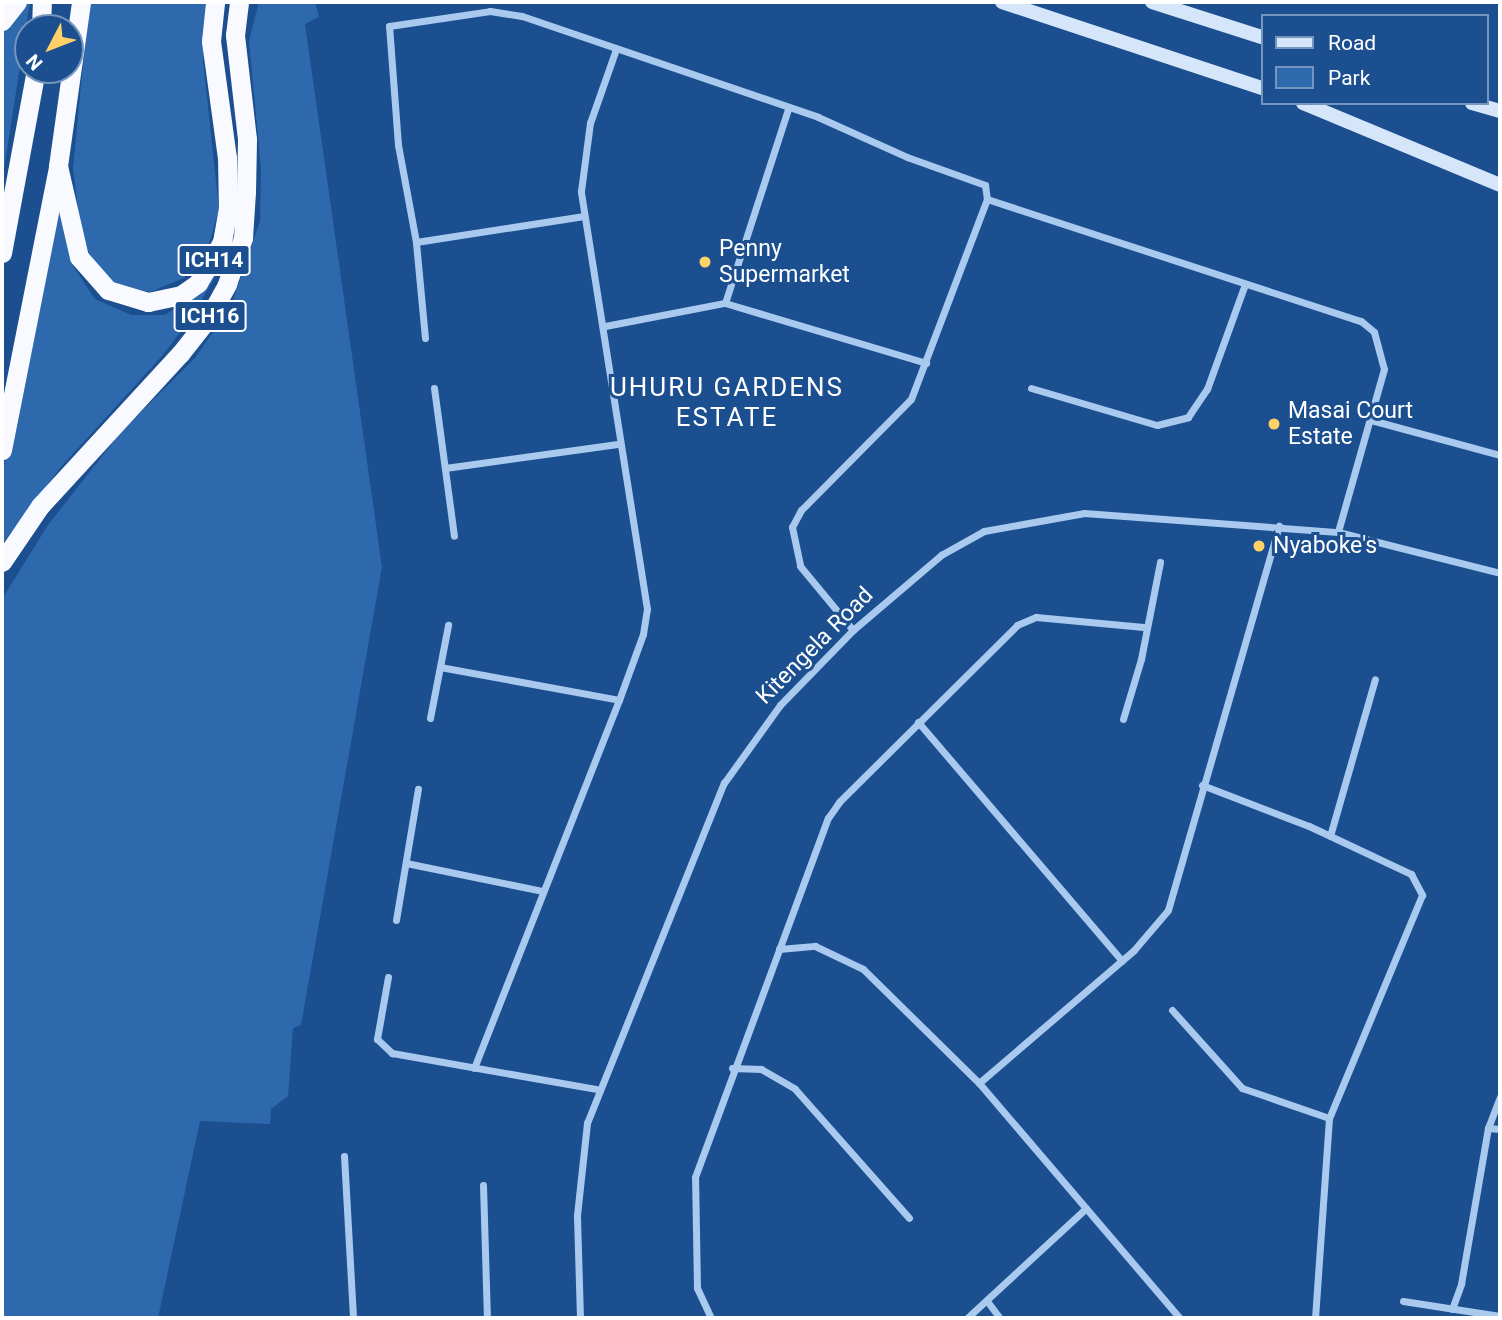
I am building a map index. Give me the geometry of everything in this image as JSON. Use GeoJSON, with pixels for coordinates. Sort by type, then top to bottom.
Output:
{"type":"FeatureCollection","features":[{"type":"Feature","properties":{"kind":"highway"},"geometry":{"type":"LineString","coordinates":[[2,21],[17,2]]}},
{"type":"Feature","properties":{"kind":"highway"},"geometry":{"type":"LineString","coordinates":[[2,450],[58,166],[81,2]]}},
{"type":"Feature","properties":{"kind":"highway","name":"ICH14"},"geometry":{"type":"LineString","coordinates":[[58,166],[79,257],[108,290],[148,302],[181,295],[198,283],[222,242],[228,209],[227,158],[211,41],[215,2]]}},
{"type":"Feature","properties":{"kind":"highway","name":"ICH16"},"geometry":{"type":"LineString","coordinates":[[2,562],[40,506],[107,428],[180,354],[209,317],[227,284],[243,238],[246,192],[247,139],[234,35],[239,2]]}},
{"type":"Feature","properties":{"kind":"highway"},"geometry":{"type":"LineString","coordinates":[[2,253],[33,84]]}},
{"type":"Feature","properties":{"kind":"main road"},"geometry":{"type":"LineString","coordinates":[[1002,2],[1260,87]]}},
{"type":"Feature","properties":{"kind":"main road"},"geometry":{"type":"LineString","coordinates":[[1152,2],[1260,36]]}},
{"type":"Feature","properties":{"kind":"main road"},"geometry":{"type":"LineString","coordinates":[[1308,105],[1500,185]]}},
{"type":"Feature","properties":{"kind":"main road"},"geometry":{"type":"LineString","coordinates":[[1479,105],[1500,111]]}},
{"type":"Feature","properties":{"kind":"street"},"geometry":{"type":"LineString","coordinates":[[425,338],[416,242],[398,145],[389,26],[507,12],[616,49],[670,64],[906,157],[973,178],[987,187],[987,199],[926,363],[905,409],[802,510],[792,527],[800,566],[853,629]]}},
{"type":"Feature","properties":{"kind":"street"},"geometry":{"type":"LineString","coordinates":[[474,1068],[619,700],[647,608],[618,444],[605,326],[584,216],[585,145],[616,49]]}},
{"type":"Feature","properties":{"kind":"street"},"geometry":{"type":"LineString","coordinates":[[725,303],[788,109]]}},
{"type":"Feature","properties":{"kind":"street"},"geometry":{"type":"LineString","coordinates":[[987,199],[1361,321],[1374,332],[1384,369],[1338,532]]}},
{"type":"Feature","properties":{"kind":"street"},"geometry":{"type":"LineString","coordinates":[[416,242],[584,216]]}},
{"type":"Feature","properties":{"kind":"street"},"geometry":{"type":"LineString","coordinates":[[1031,388],[1157,425],[1188,417],[1207,389],[1245,284]]}},
{"type":"Feature","properties":{"kind":"street"},"geometry":{"type":"LineString","coordinates":[[605,326],[725,303],[926,363]]}},
{"type":"Feature","properties":{"kind":"street"},"geometry":{"type":"LineString","coordinates":[[434,388],[454,536]]}},
{"type":"Feature","properties":{"kind":"street"},"geometry":{"type":"LineString","coordinates":[[1371,421],[1500,455]]}},
{"type":"Feature","properties":{"kind":"street"},"geometry":{"type":"LineString","coordinates":[[445,468],[618,444]]}},
{"type":"Feature","properties":{"kind":"street","name":"Kitengela Road"},"geometry":{"type":"LineString","coordinates":[[580,1318],[579,1178],[597,1090],[724,783],[780,705],[853,629],[941,555],[984,531],[1084,513],[1338,532],[1500,573]]}},
{"type":"Feature","properties":{"kind":"street"},"geometry":{"type":"LineString","coordinates":[[979,1083],[1122,961],[1168,910],[1279,526]]}},
{"type":"Feature","properties":{"kind":"street"},"geometry":{"type":"LineString","coordinates":[[1123,719],[1141,659],[1144,627],[1160,562]]}},
{"type":"Feature","properties":{"kind":"street"},"geometry":{"type":"LineString","coordinates":[[711,1318],[697,1288],[695,1177],[732,1068],[828,818],[918,722],[1026,620],[1144,627]]}},
{"type":"Feature","properties":{"kind":"street"},"geometry":{"type":"LineString","coordinates":[[430,718],[448,625]]}},
{"type":"Feature","properties":{"kind":"street"},"geometry":{"type":"LineString","coordinates":[[440,667],[619,700]]}},
{"type":"Feature","properties":{"kind":"street"},"geometry":{"type":"LineString","coordinates":[[1329,836],[1376,679]]}},
{"type":"Feature","properties":{"kind":"street"},"geometry":{"type":"LineString","coordinates":[[918,722],[1122,961]]}},
{"type":"Feature","properties":{"kind":"street"},"geometry":{"type":"LineString","coordinates":[[1202,785],[1329,836],[1411,874],[1422,895],[1329,1118],[1315,1318]]}},
{"type":"Feature","properties":{"kind":"street"},"geometry":{"type":"LineString","coordinates":[[396,919],[418,789]]}},
{"type":"Feature","properties":{"kind":"street"},"geometry":{"type":"LineString","coordinates":[[406,863],[543,891]]}},
{"type":"Feature","properties":{"kind":"street"},"geometry":{"type":"LineString","coordinates":[[779,949],[815,946],[863,969],[979,1083],[1180,1318]]}},
{"type":"Feature","properties":{"kind":"street"},"geometry":{"type":"LineString","coordinates":[[388,977],[377,1034],[384,1048],[399,1056],[597,1090]]}},
{"type":"Feature","properties":{"kind":"street"},"geometry":{"type":"LineString","coordinates":[[1172,1010],[1242,1088],[1329,1118]]}},
{"type":"Feature","properties":{"kind":"street"},"geometry":{"type":"LineString","coordinates":[[732,1068],[761,1069],[795,1089],[909,1218]]}},
{"type":"Feature","properties":{"kind":"street"},"geometry":{"type":"LineString","coordinates":[[1452,1309],[1461,1284],[1488,1129],[1500,1097]]}},
{"type":"Feature","properties":{"kind":"street"},"geometry":{"type":"LineString","coordinates":[[1488,1129],[1500,1129]]}},
{"type":"Feature","properties":{"kind":"street"},"geometry":{"type":"LineString","coordinates":[[344,1156],[353,1318]]}},
{"type":"Feature","properties":{"kind":"street"},"geometry":{"type":"LineString","coordinates":[[483,1185],[487,1318]]}},
{"type":"Feature","properties":{"kind":"street"},"geometry":{"type":"LineString","coordinates":[[967,1318],[1086,1208]]}},
{"type":"Feature","properties":{"kind":"street"},"geometry":{"type":"LineString","coordinates":[[987,1301],[1000,1318]]}},
{"type":"Feature","properties":{"kind":"street"},"geometry":{"type":"LineString","coordinates":[[1403,1301],[1500,1316]]}},
{"type":"Feature","properties":{"kind":"green space"},"geometry":{"type":"Polygon","coordinates":[[[26,2],[30,2],[28,14],[17,14],[26,2]]]}},
{"type":"Feature","properties":{"kind":"green space"},"geometry":{"type":"Polygon","coordinates":[[[89,2],[207,2],[203,60],[219,209],[207,251],[184,278],[150,292],[115,284],[91,260],[80,225],[73,168],[81,84],[84,84],[89,2]]]}},
{"type":"Feature","properties":{"kind":"green space"},"geometry":{"type":"Polygon","coordinates":[[[259,2],[315,2],[319,17],[305,24],[382,567],[301,1025],[293,1028],[288,1096],[271,1109],[270,1124],[200,1121],[158,1318],[2,1318],[2,599],[48,525],[121,432],[195,358],[231,306],[260,221],[261,169],[249,41],[259,2]]]}},
{"type":"Feature","properties":{"kind":"green space"},"geometry":{"type":"Polygon","coordinates":[[[14,18],[14,84],[17,84],[2,182],[2,34],[14,18]]]}},
{"type":"Feature","properties":{"kind":"green space"},"geometry":{"type":"Polygon","coordinates":[[[60,207],[73,266],[95,299],[131,315],[165,315],[189,300],[222,265],[190,320],[161,357],[60,468],[2,544],[2,476],[60,207]]]}},
{"type":"Feature","properties":{"kind":"place","name":"Penny Supermarket"},"geometry":{"type":"Point","coordinates":[705,262]}},
{"type":"Feature","properties":{"kind":"place","name":"Masai Court Estate"},"geometry":{"type":"Point","coordinates":[1274,424]}},
{"type":"Feature","properties":{"kind":"place","name":"Nyaboke's"},"geometry":{"type":"Point","coordinates":[1259,546]}},
{"type":"Feature","properties":{"kind":"district","name":"UHURU GARDENS ESTATE"},"geometry":{"type":"Point","coordinates":[727,403]}}]}
